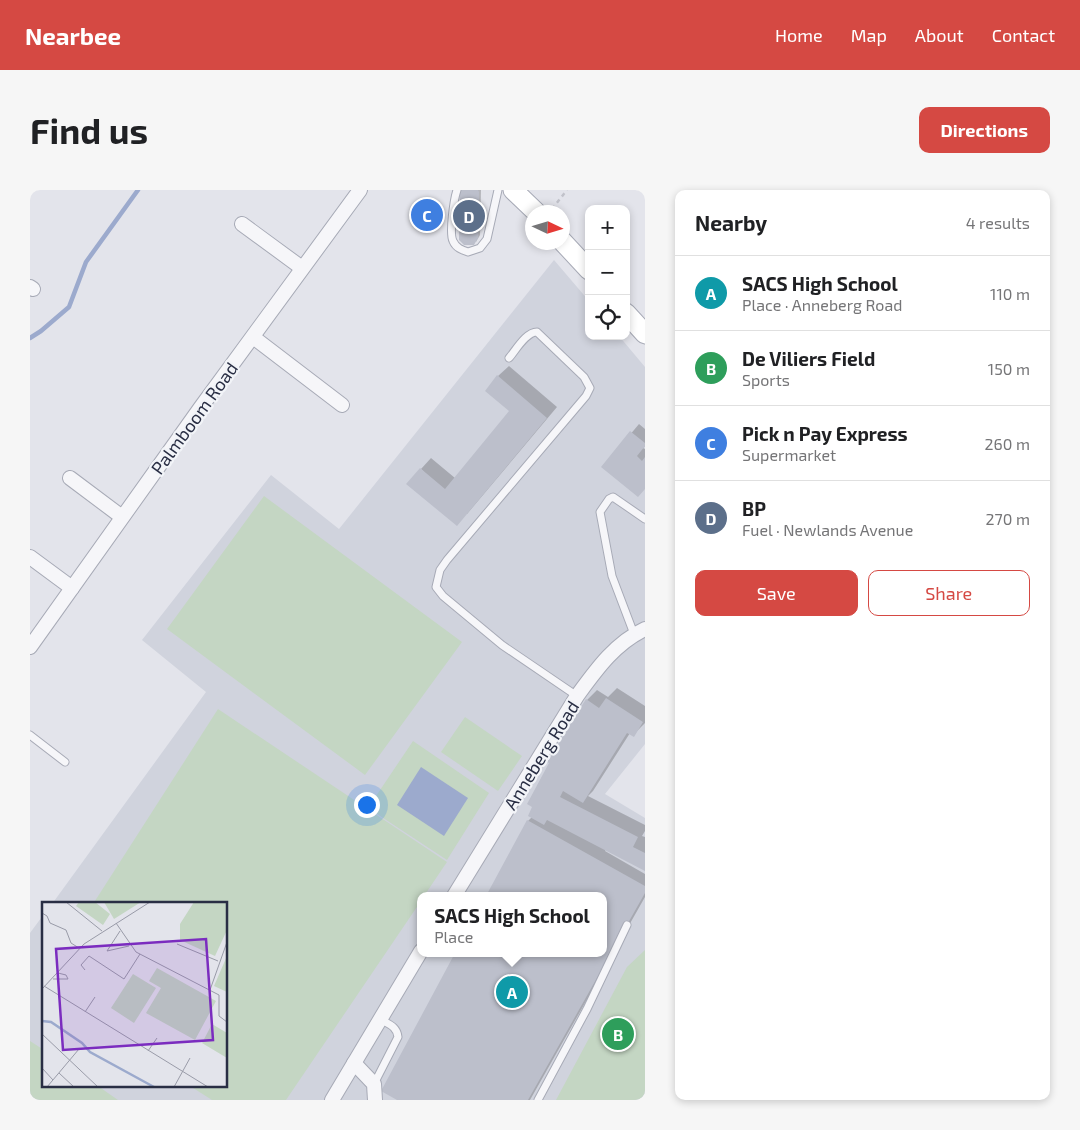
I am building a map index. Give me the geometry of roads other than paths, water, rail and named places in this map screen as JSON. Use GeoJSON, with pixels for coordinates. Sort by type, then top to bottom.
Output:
{"type":"FeatureCollection","features":[{"type":"Feature","properties":{"kind":"main road"},"geometry":{"type":"LineString","coordinates":[[512,190],[528,205]]}},
{"type":"Feature","properties":{"kind":"main road"},"geometry":{"type":"LineString","coordinates":[[570,250],[585,266]]}},
{"type":"Feature","properties":{"kind":"main road"},"geometry":{"type":"LineString","coordinates":[[630,317],[644,332]]}},
{"type":"Feature","properties":{"kind":"street","name":"Palmboom Road"},"geometry":{"type":"LineString","coordinates":[[30,647],[122,517],[360,190]]}},
{"type":"Feature","properties":{"kind":"street"},"geometry":{"type":"LineString","coordinates":[[242,224],[302,268]]}},
{"type":"Feature","properties":{"kind":"street"},"geometry":{"type":"LineString","coordinates":[[253,337],[342,405]]}},
{"type":"Feature","properties":{"kind":"street"},"geometry":{"type":"LineString","coordinates":[[70,478],[122,517]]}},
{"type":"Feature","properties":{"kind":"street"},"geometry":{"type":"LineString","coordinates":[[30,557],[72,588]]}},
{"type":"Feature","properties":{"kind":"street","name":"Anneberg Road"},"geometry":{"type":"LineString","coordinates":[[456,892],[577,696],[610,654],[640,631]]}},
{"type":"Feature","properties":{"kind":"street"},"geometry":{"type":"LineString","coordinates":[[332,1100],[417,957]]}},
{"type":"Feature","properties":{"kind":"street"},"geometry":{"type":"LineString","coordinates":[[354,1063],[374,1084],[375,1100]]}},
{"type":"Feature","properties":{"kind":"lane"},"geometry":{"type":"LineString","coordinates":[[457,190],[454,202],[452,240],[459,248],[468,252],[480,248],[486,238],[498,190]]}},
{"type":"Feature","properties":{"kind":"lane"},"geometry":{"type":"LineString","coordinates":[[509,358],[528,336],[533,332],[537,332],[584,377],[590,388],[586,396],[447,560],[440,570],[436,587],[443,596],[502,645],[577,696]]}},
{"type":"Feature","properties":{"kind":"lane"},"geometry":{"type":"LineString","coordinates":[[640,631],[612,576],[600,512],[609,499],[614,497],[645,520]]}},
{"type":"Feature","properties":{"kind":"lane"},"geometry":{"type":"LineString","coordinates":[[30,735],[65,762]]}},
{"type":"Feature","properties":{"kind":"lane"},"geometry":{"type":"LineString","coordinates":[[538,1100],[587,1008],[627,925]]}},
{"type":"Feature","properties":{"kind":"lane"},"geometry":{"type":"LineString","coordinates":[[374,1084],[398,1037],[398,1031],[394,1027],[379,1019]]}},
{"type":"Feature","properties":{"kind":"water"},"geometry":{"type":"Polygon","coordinates":[[[421,767],[468,798],[444,836],[397,805],[421,767]]]}},
{"type":"Feature","properties":{"kind":"waterway"},"geometry":{"type":"LineString","coordinates":[[30,338],[69,307],[86,262],[138,190]]}},
{"type":"Feature","properties":{"kind":"place","name":"Pick n Pay Express"},"geometry":{"type":"Point","coordinates":[427,215]}},
{"type":"Feature","properties":{"kind":"place","name":"BP"},"geometry":{"type":"Point","coordinates":[469,216]}},
{"type":"Feature","properties":{"kind":"place","name":"SACS High School"},"geometry":{"type":"Point","coordinates":[512,992]}},
{"type":"Feature","properties":{"kind":"place","name":"De Viliers Field"},"geometry":{"type":"Point","coordinates":[618,1034]}}]}
